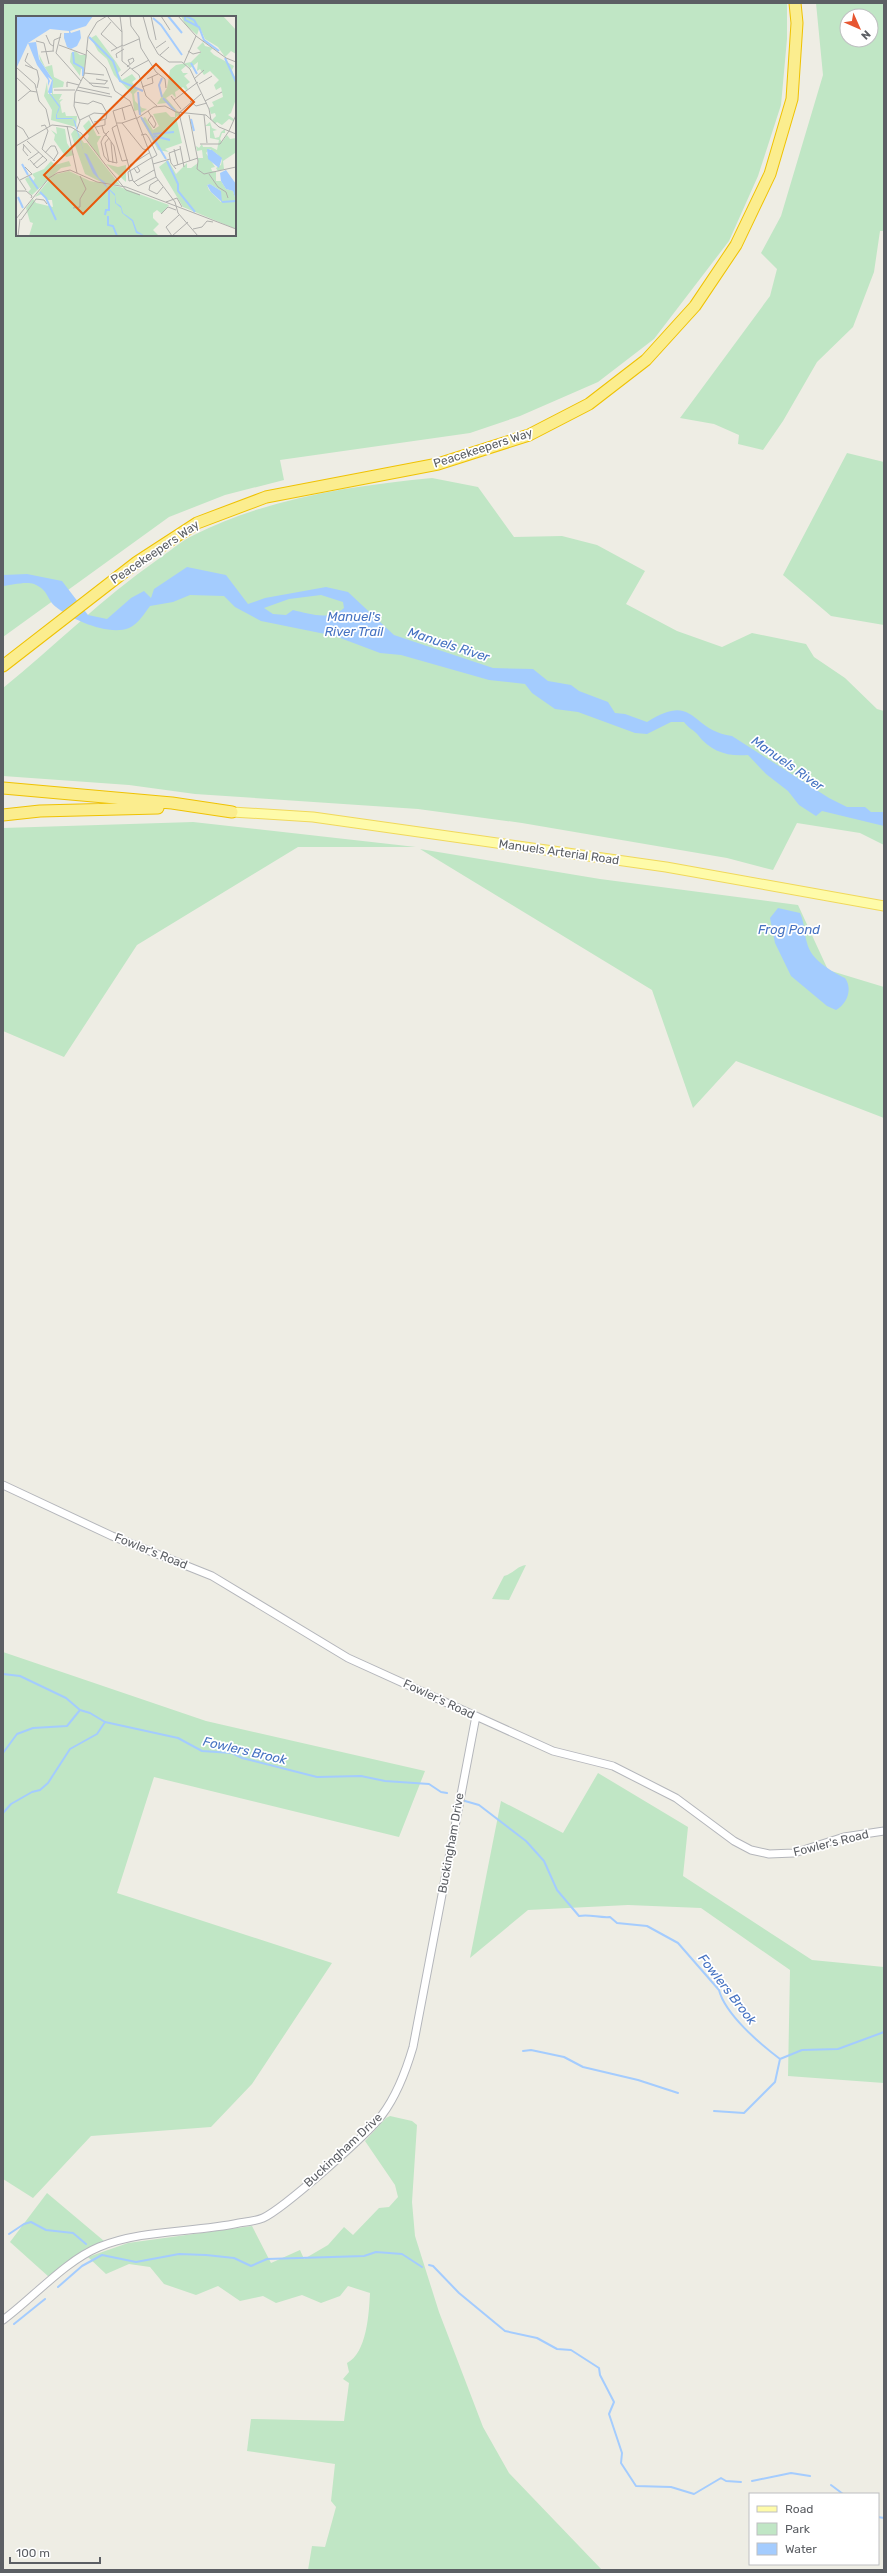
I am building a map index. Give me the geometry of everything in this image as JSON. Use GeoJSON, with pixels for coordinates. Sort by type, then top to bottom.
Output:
{"type":"FeatureCollection","features":[{"type":"Feature","properties":{"kind":"highway","name":"Peacekeepers Way"},"geometry":{"type":"LineString","coordinates":[[3,666],[82,603],[137,562],[196,523],[266,496],[438,464],[529,435],[589,404],[646,360],[695,306],[736,245],[770,174],[792,99],[797,23],[795,3]]}},
{"type":"Feature","properties":{"kind":"highway"},"geometry":{"type":"LineString","coordinates":[[3,788],[172,803],[232,812]]}},
{"type":"Feature","properties":{"kind":"highway"},"geometry":{"type":"LineString","coordinates":[[3,815],[40,811],[155,808],[232,812]]}},
{"type":"Feature","properties":{"kind":"main road","name":"Manuels Arterial Road"},"geometry":{"type":"LineString","coordinates":[[232,812],[313,817],[648,864],[884,906]]}},
{"type":"Feature","properties":{"kind":"street","name":"Fowler's Road"},"geometry":{"type":"LineString","coordinates":[[3,1485],[112,1536],[212,1576],[348,1658],[553,1751],[613,1766],[676,1798],[734,1841],[756,1851],[774,1854],[794,1853],[844,1838],[884,1831]]}},
{"type":"Feature","properties":{"kind":"street","name":"Buckingham Drive"},"geometry":{"type":"LineString","coordinates":[[3,2320],[80,2258],[99,2247],[121,2240],[170,2232],[216,2228],[263,2218],[294,2196],[377,2121],[400,2085],[413,2047],[476,1716]]}},
{"type":"Feature","properties":{"kind":"green space"},"geometry":{"type":"Polygon","coordinates":[[[3,3],[787,3],[787,39],[781,105],[758,176],[729,241],[654,339],[598,382],[520,416],[470,433],[280,460],[284,480],[225,495],[169,517],[3,637],[3,3]]]}},
{"type":"Feature","properties":{"kind":"green space"},"geometry":{"type":"Polygon","coordinates":[[[816,3],[884,3],[884,231],[880,231],[874,272],[853,327],[817,362],[783,421],[763,450],[738,444],[739,435],[714,424],[680,418],[770,296],[777,269],[761,253],[781,216],[823,75],[816,3]]]}},
{"type":"Feature","properties":{"kind":"green space"},"geometry":{"type":"Polygon","coordinates":[[[847,453],[884,462],[884,625],[831,616],[783,575],[847,453]]]}},
{"type":"Feature","properties":{"kind":"green space"},"geometry":{"type":"Polygon","coordinates":[[[432,478],[478,487],[514,537],[562,536],[597,545],[645,571],[626,604],[677,631],[722,647],[752,633],[806,644],[814,657],[845,678],[877,709],[884,711],[884,845],[860,833],[797,823],[773,870],[727,858],[522,823],[418,809],[195,794],[129,785],[3,776],[3,688],[136,575],[180,543],[189,537],[222,522],[280,503],[340,490],[432,478]]]}},
{"type":"Feature","properties":{"kind":"green space"},"geometry":{"type":"Polygon","coordinates":[[[193,822],[416,847],[298,847],[137,945],[64,1057],[3,1031],[3,828],[193,822]]]}},
{"type":"Feature","properties":{"kind":"green space"},"geometry":{"type":"Polygon","coordinates":[[[420,849],[600,879],[798,905],[828,970],[884,987],[884,1118],[736,1061],[693,1108],[652,990],[420,849]]]}},
{"type":"Feature","properties":{"kind":"green space"},"geometry":{"type":"Polygon","coordinates":[[[526,1565],[509,1600],[492,1599],[504,1576],[526,1565]]]}},
{"type":"Feature","properties":{"kind":"green space"},"geometry":{"type":"Polygon","coordinates":[[[3,1652],[206,1721],[425,1771],[399,1837],[154,1777],[117,1893],[332,1963],[252,2084],[211,2127],[91,2136],[33,2198],[3,2179],[3,1652]]]}},
{"type":"Feature","properties":{"kind":"green space"},"geometry":{"type":"Polygon","coordinates":[[[598,1773],[688,1827],[683,1876],[812,1960],[884,1967],[884,2083],[788,2076],[790,1970],[701,1908],[628,1905],[528,1910],[470,1958],[501,1801],[563,1833],[598,1773]]]}},
{"type":"Feature","properties":{"kind":"green space"},"geometry":{"type":"Polygon","coordinates":[[[390,2116],[412,2121],[417,2125],[412,2202],[415,2236],[439,2312],[483,2427],[509,2473],[602,2570],[308,2570],[312,2546],[325,2547],[336,2507],[331,2501],[335,2464],[247,2451],[251,2419],[344,2421],[349,2383],[343,2379],[349,2372],[347,2363],[354,2358],[363,2342],[368,2321],[370,2293],[348,2286],[340,2296],[321,2303],[302,2295],[276,2303],[263,2296],[240,2301],[218,2286],[196,2295],[164,2284],[150,2267],[129,2264],[106,2274],[88,2257],[128,2243],[252,2226],[271,2263],[300,2250],[304,2259],[328,2245],[344,2227],[353,2235],[379,2208],[389,2207],[398,2197],[395,2185],[365,2141],[386,2118],[390,2116]]]}},
{"type":"Feature","properties":{"kind":"green space"},"geometry":{"type":"Polygon","coordinates":[[[47,2193],[104,2241],[85,2249],[49,2277],[10,2242],[47,2193]]]}},
{"type":"Feature","properties":{"kind":"water","name":"Manuel's River Trail"},"geometry":{"type":"Polygon","coordinates":[[[187,567],[226,575],[248,604],[265,598],[326,587],[348,592],[394,635],[493,668],[533,669],[548,681],[571,685],[579,691],[608,702],[615,713],[625,714],[647,722],[663,713],[675,710],[684,711],[692,715],[707,727],[732,736],[829,798],[847,807],[865,807],[871,812],[884,812],[884,826],[822,811],[816,816],[799,805],[788,791],[766,774],[748,755],[726,754],[714,749],[703,741],[684,722],[671,722],[647,734],[635,733],[578,712],[555,709],[532,693],[525,684],[489,680],[401,655],[380,653],[335,636],[261,621],[235,607],[224,596],[190,595],[173,602],[150,606],[138,621],[129,628],[111,630],[101,628],[71,617],[63,612],[53,604],[39,586],[31,583],[23,583],[3,586],[3,575],[27,574],[62,581],[88,615],[107,619],[131,598],[144,591],[151,598],[154,589],[187,567]],[[321,595],[289,599],[264,608],[273,614],[286,615],[293,610],[313,615],[326,615],[333,614],[344,608],[343,602],[321,595]]]}},
{"type":"Feature","properties":{"kind":"water","name":"Frog Pond"},"geometry":{"type":"Polygon","coordinates":[[[778,908],[800,913],[807,943],[813,955],[822,964],[845,978],[849,987],[848,996],[843,1004],[836,1010],[827,1006],[791,976],[775,943],[770,918],[778,908]]]}},
{"type":"Feature","properties":{"kind":"waterway","name":"Fowlers Brook"},"geometry":{"type":"LineString","coordinates":[[3,1674],[20,1676],[66,1698],[80,1710],[90,1713],[105,1722],[178,1738],[202,1751],[232,1753],[242,1758],[317,1777],[361,1776],[385,1781],[429,1784],[441,1792],[447,1793]]}},
{"type":"Feature","properties":{"kind":"waterway"},"geometry":{"type":"LineString","coordinates":[[3,1753],[17,1734],[33,1728],[67,1726],[80,1710]]}},
{"type":"Feature","properties":{"kind":"waterway"},"geometry":{"type":"LineString","coordinates":[[3,1813],[11,1804],[32,1792],[40,1790],[48,1783],[70,1749],[97,1734],[105,1722]]}},
{"type":"Feature","properties":{"kind":"waterway","name":"Fowlers Brook"},"geometry":{"type":"LineString","coordinates":[[465,1801],[479,1805],[526,1841],[544,1861],[557,1890],[579,1916],[587,1915],[610,1917],[617,1923],[647,1926],[678,1943],[719,1990],[728,2009],[744,2028],[780,2059]]}},
{"type":"Feature","properties":{"kind":"waterway","name":"Fowlers Brook"},"geometry":{"type":"LineString","coordinates":[[780,2059],[802,2050],[838,2049],[884,2032]]}},
{"type":"Feature","properties":{"kind":"waterway"},"geometry":{"type":"LineString","coordinates":[[523,2051],[531,2050],[564,2057],[583,2067],[638,2080],[678,2093]]}},
{"type":"Feature","properties":{"kind":"waterway"},"geometry":{"type":"LineString","coordinates":[[714,2111],[744,2113],[775,2082],[780,2059]]}},
{"type":"Feature","properties":{"kind":"waterway"},"geometry":{"type":"LineString","coordinates":[[9,2234],[24,2224],[31,2222],[46,2230],[73,2233],[86,2244]]}},
{"type":"Feature","properties":{"kind":"waterway"},"geometry":{"type":"LineString","coordinates":[[58,2287],[82,2266],[102,2255],[136,2262],[179,2254],[206,2255],[234,2258],[251,2266],[267,2259],[364,2256],[376,2252],[402,2254],[422,2267]]}},
{"type":"Feature","properties":{"kind":"waterway"},"geometry":{"type":"LineString","coordinates":[[429,2265],[433,2266],[459,2293],[505,2331],[537,2338],[557,2349],[571,2350],[599,2368],[600,2375],[614,2402],[609,2414],[622,2453],[621,2463],[636,2486],[671,2487],[694,2494],[721,2478],[726,2481],[741,2482]]}},
{"type":"Feature","properties":{"kind":"waterway"},"geometry":{"type":"LineString","coordinates":[[14,2324],[45,2299]]}},
{"type":"Feature","properties":{"kind":"waterway"},"geometry":{"type":"LineString","coordinates":[[752,2481],[791,2473],[810,2476]]}},
{"type":"Feature","properties":{"kind":"waterway"},"geometry":{"type":"LineString","coordinates":[[831,2485],[842,2493]]}},
{"type":"Feature","properties":{"kind":"waterway"},"geometry":{"type":"LineString","coordinates":[[879,2517],[884,2518]]}},
{"type":"Feature","properties":{"kind":"water label","name":"Manuels River"},"geometry":{"type":"Point","coordinates":[449,644]}},
{"type":"Feature","properties":{"kind":"water label","name":"Manuels River"},"geometry":{"type":"Point","coordinates":[788,763]}}]}
